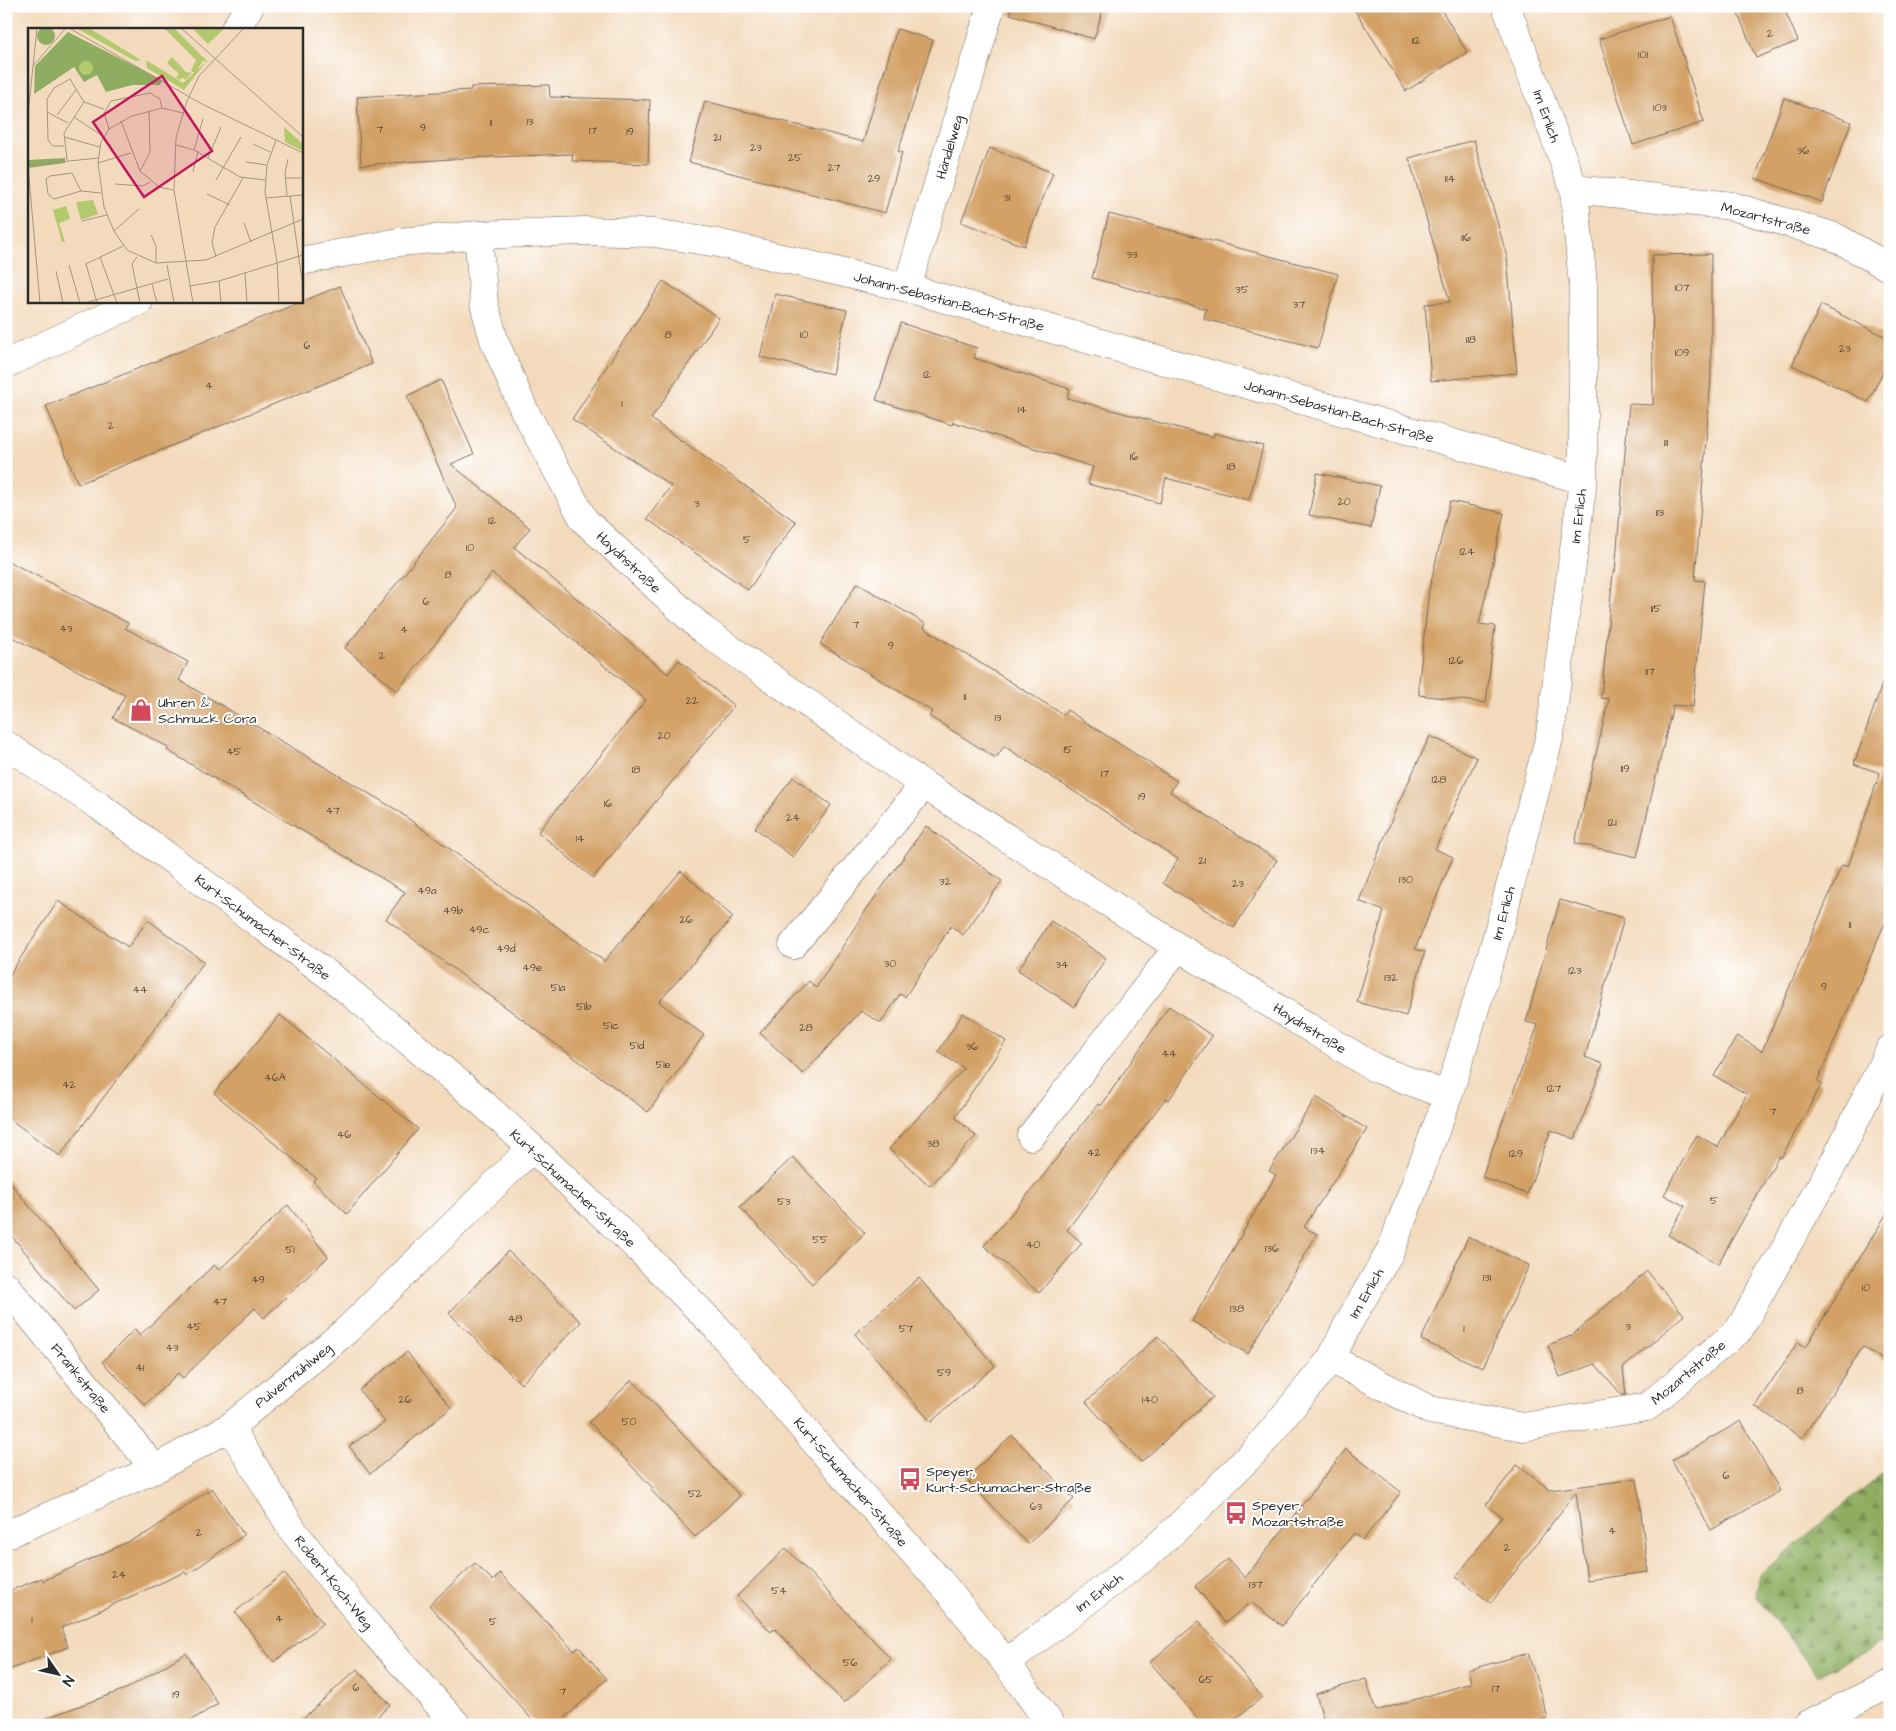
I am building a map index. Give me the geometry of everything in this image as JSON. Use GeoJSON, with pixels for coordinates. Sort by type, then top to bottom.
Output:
{"type":"FeatureCollection","features":[{"type":"Feature","properties":{"kind":"street"},"geometry":{"type":"LineString","coordinates":[[235,28],[250,6]]}},
{"type":"Feature","properties":{"kind":"street","name":"Händelweg"},"geometry":{"type":"LineString","coordinates":[[907,288],[991,6]]}},
{"type":"Feature","properties":{"kind":"street","name":"Im Erlich"},"geometry":{"type":"LineString","coordinates":[[1006,1664],[1150,1553],[1193,1513],[1258,1449],[1331,1359],[1349,1322],[1391,1250],[1448,1096],[1494,947],[1550,736],[1583,480],[1583,285],[1574,189],[1506,6]]}},
{"type":"Feature","properties":{"kind":"street","name":"Mozartstraße"},"geometry":{"type":"LineString","coordinates":[[1574,189],[1732,206],[1835,237],[1890,268]]}},
{"type":"Feature","properties":{"kind":"street","name":"Johann-Sebastian-Bach-Straße"},"geometry":{"type":"LineString","coordinates":[[302,260],[399,242],[478,235],[584,231],[654,233],[718,243],[907,288],[1583,480]]}},
{"type":"Feature","properties":{"kind":"street","name":"Haydnstraße"},"geometry":{"type":"LineString","coordinates":[[478,235],[484,304],[494,340],[524,410],[584,520],[702,630],[924,785],[1178,947],[1375,1068],[1448,1096]]}},
{"type":"Feature","properties":{"kind":"street"},"geometry":{"type":"LineString","coordinates":[[6,364],[137,302]]}},
{"type":"Feature","properties":{"kind":"street","name":"Kurt-Schumacher-Straße"},"geometry":{"type":"LineString","coordinates":[[6,745],[99,806],[334,979],[478,1099],[532,1148],[639,1249],[716,1327],[839,1470],[944,1586],[1006,1664],[1051,1725]]}},
{"type":"Feature","properties":{"kind":"street"},"geometry":{"type":"LineString","coordinates":[[793,944],[924,785]]}},
{"type":"Feature","properties":{"kind":"street"},"geometry":{"type":"LineString","coordinates":[[1031,1136],[1178,947]]}},
{"type":"Feature","properties":{"kind":"street","name":"Mozartstraße"},"geometry":{"type":"LineString","coordinates":[[1331,1359],[1430,1410],[1523,1427],[1647,1407],[1739,1330],[1838,1155],[1890,1049]]}},
{"type":"Feature","properties":{"kind":"street","name":"Pulvermühlweg"},"geometry":{"type":"LineString","coordinates":[[6,1535],[155,1469],[230,1427],[347,1330],[532,1148]]}},
{"type":"Feature","properties":{"kind":"street","name":"Frankstraße"},"geometry":{"type":"LineString","coordinates":[[6,1286],[155,1469]]}},
{"type":"Feature","properties":{"kind":"street","name":"Robert-Koch-Weg"},"geometry":{"type":"LineString","coordinates":[[230,1427],[294,1532],[372,1630],[457,1725]]}},
{"type":"Feature","properties":{"kind":"street"},"geometry":{"type":"LineString","coordinates":[[1806,1725],[1890,1684]]}},
{"type":"Feature","properties":{"kind":"green space"},"geometry":{"type":"Polygon","coordinates":[[[1890,1467],[1890,1638],[1818,1676],[1755,1595],[1759,1575],[1890,1467]]]}},
{"type":"Feature","properties":{"kind":"building"},"geometry":{"type":"Polygon","coordinates":[[[1012,6],[1104,6],[1094,39],[1010,14],[1012,6]]]}},
{"type":"Feature","properties":{"kind":"building"},"geometry":{"type":"Polygon","coordinates":[[[1352,6],[1439,6],[1467,52],[1406,91],[1352,6]]]}},
{"type":"Feature","properties":{"kind":"building"},"geometry":{"type":"Polygon","coordinates":[[[1735,6],[1783,6],[1798,41],[1756,58],[1735,6]]]}},
{"type":"Feature","properties":{"kind":"building"},"geometry":{"type":"Polygon","coordinates":[[[1670,16],[1704,122],[1633,145],[1599,39],[1670,16]]]}},
{"type":"Feature","properties":{"kind":"building"},"geometry":{"type":"Polygon","coordinates":[[[897,29],[933,40],[898,152],[902,152],[885,213],[689,162],[705,101],[863,142],[897,29]]]}},
{"type":"Feature","properties":{"kind":"building"},"geometry":{"type":"Polygon","coordinates":[[[549,85],[550,97],[650,100],[648,164],[572,161],[573,154],[466,158],[361,165],[357,97],[471,90],[471,87],[549,85]]]}},
{"type":"Feature","properties":{"kind":"building"},"geometry":{"type":"Polygon","coordinates":[[[1784,98],[1851,122],[1822,202],[1755,178],[1784,98]]]}},
{"type":"Feature","properties":{"kind":"building"},"geometry":{"type":"Polygon","coordinates":[[[1474,140],[1507,257],[1517,373],[1431,381],[1425,304],[1450,302],[1409,158],[1474,140]]]}},
{"type":"Feature","properties":{"kind":"building"},"geometry":{"type":"Polygon","coordinates":[[[990,148],[1053,173],[1024,246],[961,222],[990,148]]]}},
{"type":"Feature","properties":{"kind":"building"},"geometry":{"type":"Polygon","coordinates":[[[1109,214],[1338,274],[1318,348],[1204,319],[1206,309],[1092,278],[1109,214]]]}},
{"type":"Feature","properties":{"kind":"building"},"geometry":{"type":"Polygon","coordinates":[[[1711,254],[1711,377],[1695,580],[1705,581],[1693,707],[1673,705],[1637,857],[1575,843],[1609,699],[1601,698],[1613,572],[1615,572],[1629,404],[1653,405],[1652,255],[1711,254]]]}},
{"type":"Feature","properties":{"kind":"building"},"geometry":{"type":"Polygon","coordinates":[[[663,281],[719,318],[651,419],[796,522],[748,590],[647,519],[671,486],[572,419],[663,281]]]}},
{"type":"Feature","properties":{"kind":"building"},"geometry":{"type":"Polygon","coordinates":[[[340,286],[372,364],[78,484],[46,406],[340,286]]]}},
{"type":"Feature","properties":{"kind":"building"},"geometry":{"type":"Polygon","coordinates":[[[775,294],[847,310],[832,374],[760,357],[775,294]]]}},
{"type":"Feature","properties":{"kind":"building"},"geometry":{"type":"Polygon","coordinates":[[[1821,305],[1890,339],[1890,358],[1868,402],[1792,365],[1821,305]]]}},
{"type":"Feature","properties":{"kind":"building"},"geometry":{"type":"Polygon","coordinates":[[[901,323],[977,348],[974,358],[1070,389],[1067,398],[1213,437],[1214,433],[1263,446],[1249,500],[1166,478],[1160,503],[1088,484],[1093,467],[953,422],[952,425],[876,400],[901,323]]]}},
{"type":"Feature","properties":{"kind":"building"},"geometry":{"type":"Polygon","coordinates":[[[441,380],[474,454],[451,464],[530,528],[514,547],[668,674],[679,660],[734,706],[593,878],[538,832],[646,700],[492,573],[397,691],[345,648],[457,508],[407,396],[441,380]]]}},
{"type":"Feature","properties":{"kind":"building"},"geometry":{"type":"Polygon","coordinates":[[[1317,473],[1380,486],[1371,528],[1309,515],[1317,473]]]}},
{"type":"Feature","properties":{"kind":"building"},"geometry":{"type":"Polygon","coordinates":[[[1450,501],[1504,513],[1479,624],[1495,626],[1486,703],[1419,695],[1429,590],[1450,501]]]}},
{"type":"Feature","properties":{"kind":"building"},"geometry":{"type":"Polygon","coordinates":[[[6,560],[128,623],[125,628],[188,662],[179,680],[395,809],[604,961],[681,871],[733,917],[659,1002],[704,1035],[648,1112],[386,919],[405,892],[167,750],[168,747],[113,718],[125,695],[6,634],[6,560]]]}},
{"type":"Feature","properties":{"kind":"building"},"geometry":{"type":"Polygon","coordinates":[[[857,583],[926,624],[924,628],[1064,715],[1067,710],[1177,781],[1170,792],[1277,860],[1234,928],[1163,883],[1178,859],[1004,746],[996,758],[929,716],[932,711],[820,644],[857,583]]]}},
{"type":"Feature","properties":{"kind":"building"},"geometry":{"type":"Polygon","coordinates":[[[1885,676],[1890,677],[1890,911],[1817,1082],[1822,1084],[1781,1158],[1779,1156],[1718,1264],[1668,1235],[1685,1206],[1664,1195],[1697,1135],[1718,1147],[1747,1094],[1714,1076],[1737,1036],[1762,1051],[1842,865],[1848,867],[1880,773],[1854,764],[1885,676]]]}},
{"type":"Feature","properties":{"kind":"building"},"geometry":{"type":"Polygon","coordinates":[[[1430,736],[1477,758],[1435,849],[1453,857],[1415,949],[1425,952],[1406,1016],[1357,1002],[1384,911],[1359,901],[1398,804],[1430,736]]]}},
{"type":"Feature","properties":{"kind":"building"},"geometry":{"type":"Polygon","coordinates":[[[793,777],[831,805],[793,857],[755,828],[793,777]]]}},
{"type":"Feature","properties":{"kind":"building"},"geometry":{"type":"Polygon","coordinates":[[[926,826],[1002,881],[963,935],[951,926],[905,997],[900,994],[881,1023],[861,1011],[803,1074],[760,1033],[809,981],[816,988],[866,910],[926,826]]]}},
{"type":"Feature","properties":{"kind":"building"},"geometry":{"type":"Polygon","coordinates":[[[1560,900],[1624,918],[1585,1057],[1603,1064],[1575,1139],[1551,1130],[1527,1194],[1482,1177],[1538,1025],[1526,1022],[1560,900]]]}},
{"type":"Feature","properties":{"kind":"building"},"geometry":{"type":"Polygon","coordinates":[[[58,901],[128,947],[148,920],[204,962],[60,1156],[6,1116],[6,980],[58,901]]]}},
{"type":"Feature","properties":{"kind":"building"},"geometry":{"type":"Polygon","coordinates":[[[1051,921],[1106,958],[1074,1007],[1018,970],[1051,921]]]}},
{"type":"Feature","properties":{"kind":"building"},"geometry":{"type":"Polygon","coordinates":[[[1169,1006],[1212,1036],[1169,1100],[1166,1098],[1067,1230],[1082,1243],[1039,1293],[984,1246],[1040,1180],[1098,1104],[1101,1106],[1169,1006]]]}},
{"type":"Feature","properties":{"kind":"building"},"geometry":{"type":"Polygon","coordinates":[[[963,1013],[1006,1041],[955,1117],[976,1136],[930,1186],[889,1149],[964,1068],[938,1052],[963,1013]]]}},
{"type":"Feature","properties":{"kind":"building"},"geometry":{"type":"Polygon","coordinates":[[[280,1015],[418,1129],[347,1214],[313,1181],[316,1178],[214,1093],[280,1015]]]}},
{"type":"Feature","properties":{"kind":"building"},"geometry":{"type":"Polygon","coordinates":[[[1316,1097],[1367,1129],[1304,1227],[1317,1234],[1248,1354],[1192,1321],[1276,1175],[1269,1171],[1316,1097]]]}},
{"type":"Feature","properties":{"kind":"building"},"geometry":{"type":"Polygon","coordinates":[[[793,1157],[865,1233],[812,1284],[740,1207],[793,1157]]]}},
{"type":"Feature","properties":{"kind":"building"},"geometry":{"type":"Polygon","coordinates":[[[6,1178],[99,1290],[74,1311],[6,1229],[6,1178]]]}},
{"type":"Feature","properties":{"kind":"building"},"geometry":{"type":"Polygon","coordinates":[[[288,1205],[328,1257],[264,1318],[255,1308],[183,1378],[178,1373],[145,1405],[102,1362],[135,1329],[140,1335],[214,1265],[219,1270],[288,1205]]]}},
{"type":"Feature","properties":{"kind":"building"},"geometry":{"type":"Polygon","coordinates":[[[1890,1208],[1890,1363],[1863,1347],[1802,1438],[1755,1406],[1798,1342],[1806,1347],[1890,1208]]]}},
{"type":"Feature","properties":{"kind":"building"},"geometry":{"type":"Polygon","coordinates":[[[1468,1237],[1529,1265],[1483,1368],[1421,1340],[1468,1237]]]}},
{"type":"Feature","properties":{"kind":"building"},"geometry":{"type":"Polygon","coordinates":[[[508,1251],[581,1322],[521,1384],[449,1313],[508,1251]]]}},
{"type":"Feature","properties":{"kind":"building"},"geometry":{"type":"Polygon","coordinates":[[[1647,1271],[1684,1315],[1623,1368],[1626,1395],[1622,1395],[1595,1364],[1560,1377],[1548,1345],[1571,1336],[1647,1271]]]}},
{"type":"Feature","properties":{"kind":"building"},"geometry":{"type":"Polygon","coordinates":[[[919,1278],[995,1366],[931,1422],[855,1334],[919,1278]]]}},
{"type":"Feature","properties":{"kind":"building"},"geometry":{"type":"Polygon","coordinates":[[[1158,1336],[1213,1397],[1141,1462],[1086,1402],[1158,1336]]]}},
{"type":"Feature","properties":{"kind":"building"},"geometry":{"type":"Polygon","coordinates":[[[407,1352],[451,1408],[370,1474],[349,1446],[385,1422],[359,1390],[407,1352]]]}},
{"type":"Feature","properties":{"kind":"building"},"geometry":{"type":"Polygon","coordinates":[[[632,1380],[740,1496],[695,1537],[651,1490],[653,1488],[589,1422],[632,1380]]]}},
{"type":"Feature","properties":{"kind":"building"},"geometry":{"type":"Polygon","coordinates":[[[1741,1421],[1780,1491],[1711,1530],[1672,1460],[1741,1421]]]}},
{"type":"Feature","properties":{"kind":"building"},"geometry":{"type":"Polygon","coordinates":[[[1012,1435],[1074,1499],[1028,1544],[966,1479],[1012,1435]]]}},
{"type":"Feature","properties":{"kind":"building"},"geometry":{"type":"Polygon","coordinates":[[[1346,1449],[1401,1492],[1363,1540],[1354,1533],[1282,1626],[1251,1602],[1225,1623],[1195,1586],[1228,1559],[1245,1578],[1346,1449]]]}},
{"type":"Feature","properties":{"kind":"building"},"geometry":{"type":"Polygon","coordinates":[[[1517,1465],[1550,1490],[1637,1479],[1648,1572],[1587,1580],[1576,1492],[1491,1603],[1456,1577],[1502,1517],[1486,1505],[1517,1465]]]}},
{"type":"Feature","properties":{"kind":"building"},"geometry":{"type":"Polygon","coordinates":[[[212,1488],[244,1535],[187,1575],[185,1572],[61,1628],[68,1647],[6,1671],[6,1592],[42,1578],[43,1581],[147,1533],[212,1488]]]}},
{"type":"Feature","properties":{"kind":"building"},"geometry":{"type":"Polygon","coordinates":[[[786,1548],[891,1659],[844,1703],[774,1628],[771,1632],[737,1596],[786,1548]]]}},
{"type":"Feature","properties":{"kind":"building"},"geometry":{"type":"Polygon","coordinates":[[[475,1563],[493,1581],[500,1573],[574,1651],[579,1647],[607,1679],[557,1725],[537,1725],[429,1605],[475,1563]]]}},
{"type":"Feature","properties":{"kind":"building"},"geometry":{"type":"Polygon","coordinates":[[[284,1573],[323,1623],[274,1662],[235,1612],[284,1573]]]}},
{"type":"Feature","properties":{"kind":"building"},"geometry":{"type":"Polygon","coordinates":[[[1199,1621],[1262,1697],[1228,1725],[1203,1725],[1150,1662],[1199,1621]]]}},
{"type":"Feature","properties":{"kind":"building"},"geometry":{"type":"Polygon","coordinates":[[[186,1653],[218,1704],[183,1725],[39,1725],[38,1721],[128,1688],[186,1653]]]}},
{"type":"Feature","properties":{"kind":"building"},"geometry":{"type":"Polygon","coordinates":[[[1528,1653],[1548,1718],[1525,1725],[1325,1725],[1316,1694],[1366,1679],[1376,1711],[1471,1683],[1468,1670],[1528,1653]]]}},
{"type":"Feature","properties":{"kind":"building"},"geometry":{"type":"Polygon","coordinates":[[[357,1669],[390,1705],[368,1725],[296,1725],[357,1669]]]}},
{"type":"Feature","properties":{"kind":"place","name":"Uhren & Schmuck Cora"},"geometry":{"type":"Point","coordinates":[141,710]}},
{"type":"Feature","properties":{"kind":"place","name":"Speyer, Kurt-Schumacher-Straße"},"geometry":{"type":"Point","coordinates":[910,1479]}},
{"type":"Feature","properties":{"kind":"place","name":"Speyer, Mozartstraße"},"geometry":{"type":"Point","coordinates":[1236,1513]}}]}
